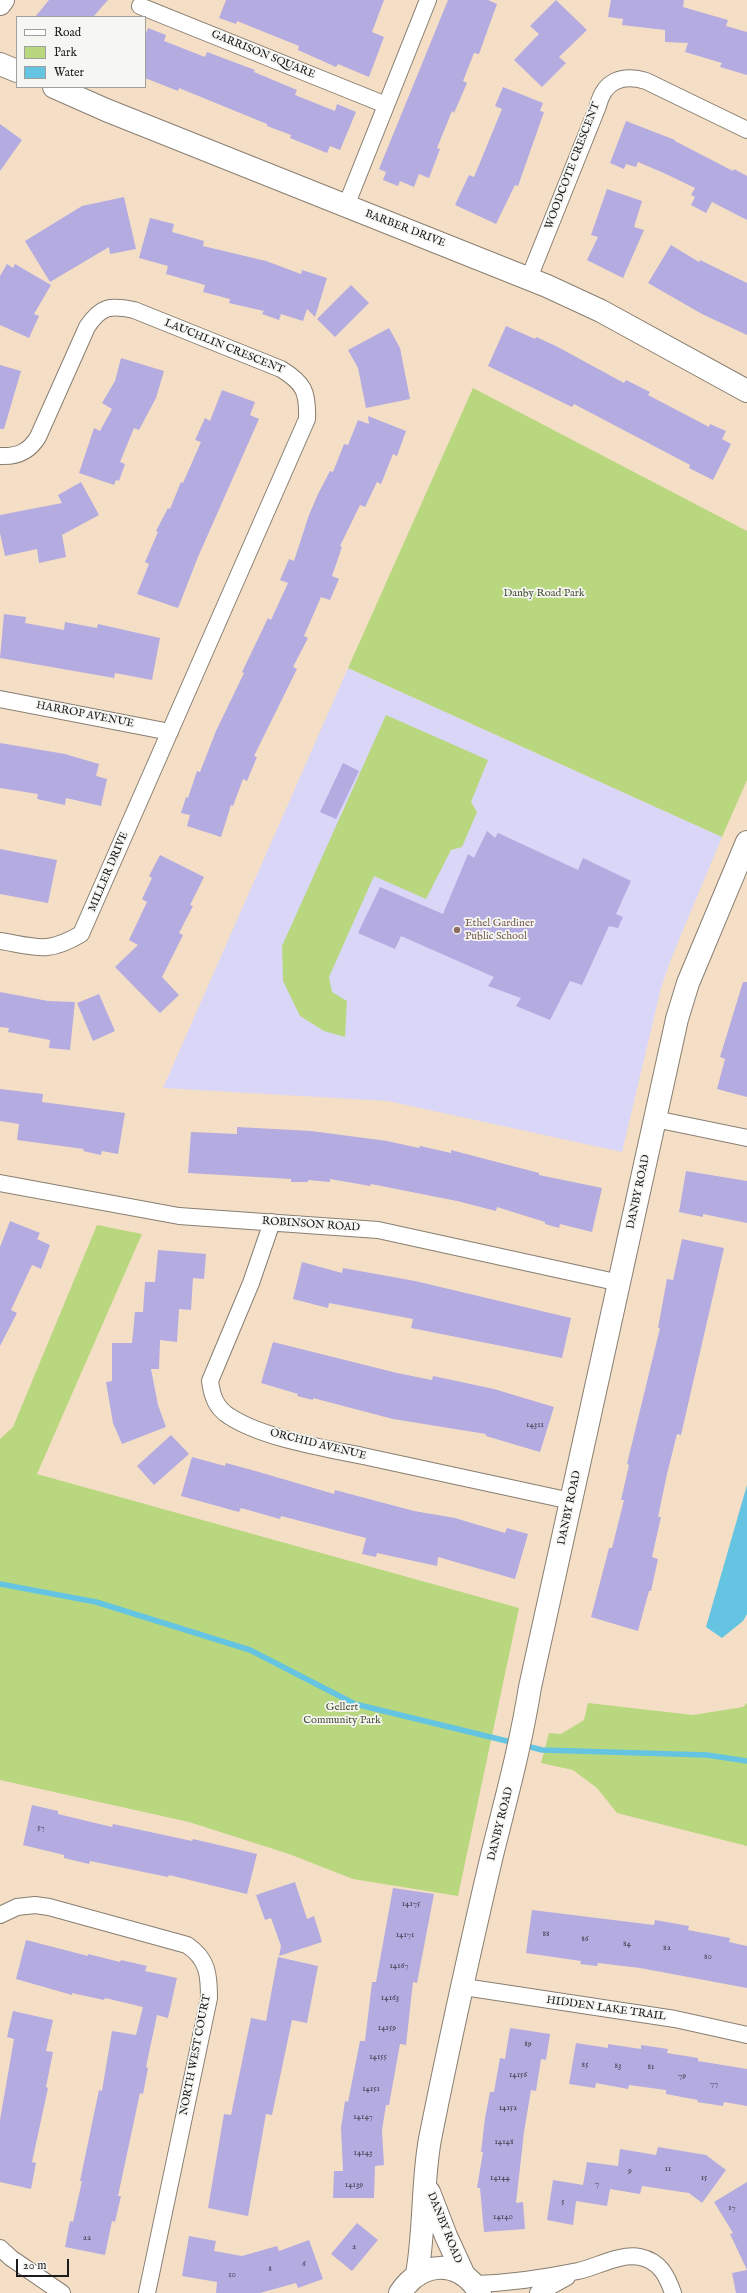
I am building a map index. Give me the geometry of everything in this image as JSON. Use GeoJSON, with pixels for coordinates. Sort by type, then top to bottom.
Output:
{"type":"FeatureCollection","features":[{"type":"Feature","properties":{"kind":"street"},"geometry":{"type":"LineString","coordinates":[[0,4],[3,0]]}},
{"type":"Feature","properties":{"kind":"street"},"geometry":{"type":"LineString","coordinates":[[346,206],[428,0]]}},
{"type":"Feature","properties":{"kind":"street","name":"GARRISON SQUARE"},"geometry":{"type":"LineString","coordinates":[[139,8],[386,104]]}},
{"type":"Feature","properties":{"kind":"street"},"geometry":{"type":"LineString","coordinates":[[0,64],[16,71]]}},
{"type":"Feature","properties":{"kind":"street","name":"WOODCOTE CRESCENT"},"geometry":{"type":"LineString","coordinates":[[529,278],[598,106],[601,94],[608,85],[624,78],[636,78],[646,81],[747,130]]}},
{"type":"Feature","properties":{"kind":"street","name":"BARBER DRIVE"},"geometry":{"type":"LineString","coordinates":[[56,88],[346,206],[529,278],[601,311],[747,391]]}},
{"type":"Feature","properties":{"kind":"street","name":"LAUCHLIN CRESCENT"},"geometry":{"type":"LineString","coordinates":[[0,456],[19,454],[32,446],[38,437],[87,327],[94,316],[104,309],[115,306],[134,310],[281,369],[299,380],[308,400],[306,419],[170,732]]}},
{"type":"Feature","properties":{"kind":"street","name":"HARROP AVENUE"},"geometry":{"type":"LineString","coordinates":[[0,699],[170,732]]}},
{"type":"Feature","properties":{"kind":"street","name":"MILLER DRIVE"},"geometry":{"type":"LineString","coordinates":[[0,941],[44,948],[62,945],[81,934],[170,732]]}},
{"type":"Feature","properties":{"kind":"street","name":"DANBY ROAD"},"geometry":{"type":"LineString","coordinates":[[417,2274],[423,2240],[430,2140],[492,1857],[510,1789],[525,1721],[530,1687],[677,1019],[688,983],[747,842]]}},
{"type":"Feature","properties":{"kind":"street"},"geometry":{"type":"LineString","coordinates":[[655,1119],[747,1138]]}},
{"type":"Feature","properties":{"kind":"street","name":"ROBINSON ROAD"},"geometry":{"type":"LineString","coordinates":[[0,1183],[179,1216],[378,1230],[620,1283]]}},
{"type":"Feature","properties":{"kind":"street","name":"ORCHID AVENUE"},"geometry":{"type":"LineString","coordinates":[[272,1222],[251,1283],[210,1381],[211,1395],[219,1409],[230,1417],[249,1425],[300,1442],[571,1501]]}},
{"type":"Feature","properties":{"kind":"street","name":"NORTH WEST COURT"},"geometry":{"type":"LineString","coordinates":[[0,1915],[17,1907],[35,1905],[66,1910],[187,1945],[200,1956],[207,1968],[209,1998],[147,2293]]}},
{"type":"Feature","properties":{"kind":"street","name":"HIDDEN LAKE TRAIL"},"geometry":{"type":"LineString","coordinates":[[464,1987],[675,2019],[747,2035]]}},
{"type":"Feature","properties":{"kind":"street","name":"DANBY ROAD"},"geometry":{"type":"LineString","coordinates":[[426,2183],[446,2236],[473,2283]]}},
{"type":"Feature","properties":{"kind":"street"},"geometry":{"type":"LineString","coordinates":[[0,2248],[11,2258],[62,2293]]}},
{"type":"Feature","properties":{"kind":"street"},"geometry":{"type":"LineString","coordinates":[[400,2293],[408,2282],[417,2274],[440,2268],[473,2283],[507,2283],[579,2271],[626,2257],[640,2257],[652,2262],[662,2269],[673,2293]]}},
{"type":"Feature","properties":{"kind":"street"},"geometry":{"type":"LineString","coordinates":[[538,2293],[579,2271]]}},
{"type":"Feature","properties":{"kind":"shaded area","name":"Ethel Gardiner Public School"},"geometry":{"type":"Polygon","coordinates":[[[348,668],[722,837],[671,959],[661,988],[622,1152],[388,1101],[163,1088],[348,668]]]}},
{"type":"Feature","properties":{"kind":"green space","name":"Danby Road Park"},"geometry":{"type":"Polygon","coordinates":[[[473,388],[747,531],[747,780],[722,837],[348,668],[473,388]]]}},
{"type":"Feature","properties":{"kind":"green space"},"geometry":{"type":"Polygon","coordinates":[[[386,715],[488,760],[471,802],[477,812],[462,847],[451,850],[426,899],[374,876],[329,977],[332,992],[347,1001],[345,1037],[324,1031],[300,1016],[283,981],[282,946],[386,715]]]}},
{"type":"Feature","properties":{"kind":"green space","name":"Gellert Community Park"},"geometry":{"type":"Polygon","coordinates":[[[97,1225],[142,1234],[37,1474],[519,1608],[458,1896],[353,1879],[289,1854],[189,1822],[0,1780],[0,1439],[13,1427],[97,1225]]]}},
{"type":"Feature","properties":{"kind":"green space"},"geometry":{"type":"Polygon","coordinates":[[[588,1703],[693,1715],[743,1707],[747,1703],[747,1846],[617,1813],[597,1788],[573,1770],[541,1763],[549,1733],[561,1734],[584,1720],[588,1703]]]}},
{"type":"Feature","properties":{"kind":"water"},"geometry":{"type":"Polygon","coordinates":[[[747,1485],[747,1614],[743,1621],[722,1638],[706,1627],[747,1485]]]}},
{"type":"Feature","properties":{"kind":"building"},"geometry":{"type":"Polygon","coordinates":[[[49,0],[108,0],[94,16],[36,16],[49,0]]]}},
{"type":"Feature","properties":{"kind":"building"},"geometry":{"type":"Polygon","coordinates":[[[226,0],[384,0],[372,32],[384,37],[369,77],[338,64],[336,67],[298,50],[299,46],[237,21],[236,24],[219,18],[226,0]]]}},
{"type":"Feature","properties":{"kind":"building"},"geometry":{"type":"Polygon","coordinates":[[[448,0],[488,0],[497,4],[479,54],[474,53],[463,81],[467,83],[454,113],[452,111],[437,148],[440,149],[429,178],[419,174],[414,187],[400,181],[398,186],[383,180],[386,172],[379,169],[448,0]]]}},
{"type":"Feature","properties":{"kind":"building"},"geometry":{"type":"Polygon","coordinates":[[[556,0],[587,30],[559,57],[566,63],[542,87],[514,60],[539,34],[530,26],[556,0]]]}},
{"type":"Feature","properties":{"kind":"building"},"geometry":{"type":"Polygon","coordinates":[[[611,0],[684,0],[683,7],[728,20],[726,26],[747,32],[747,75],[720,67],[722,63],[685,52],[688,43],[665,42],[665,30],[622,25],[623,19],[608,17],[611,0]]]}},
{"type":"Feature","properties":{"kind":"building"},"geometry":{"type":"Polygon","coordinates":[[[148,28],[166,35],[164,41],[205,57],[207,52],[255,70],[254,72],[297,90],[295,95],[335,111],[337,104],[356,112],[340,150],[330,146],[327,153],[290,138],[291,135],[267,126],[267,124],[179,88],[178,91],[146,78],[146,33],[148,28]]]}},
{"type":"Feature","properties":{"kind":"building"},"geometry":{"type":"Polygon","coordinates":[[[503,87],[543,103],[540,111],[544,112],[518,186],[515,185],[496,224],[455,205],[469,175],[474,177],[502,109],[495,106],[503,87]]]}},
{"type":"Feature","properties":{"kind":"building"},"geometry":{"type":"Polygon","coordinates":[[[626,121],[675,140],[733,171],[734,169],[747,176],[747,220],[712,202],[706,213],[691,205],[695,197],[691,195],[695,188],[638,162],[636,167],[626,164],[624,169],[610,163],[626,121]]]}},
{"type":"Feature","properties":{"kind":"building"},"geometry":{"type":"Polygon","coordinates":[[[0,124],[22,140],[0,171],[0,124]]]}},
{"type":"Feature","properties":{"kind":"building"},"geometry":{"type":"Polygon","coordinates":[[[607,189],[642,201],[634,227],[644,230],[623,278],[587,260],[598,237],[591,235],[607,189]]]}},
{"type":"Feature","properties":{"kind":"building"},"geometry":{"type":"Polygon","coordinates":[[[124,197],[136,249],[110,254],[109,247],[50,282],[25,241],[82,206],[124,197]]]}},
{"type":"Feature","properties":{"kind":"building"},"geometry":{"type":"Polygon","coordinates":[[[150,218],[174,224],[172,232],[204,241],[203,246],[266,261],[301,274],[302,270],[327,278],[315,317],[307,309],[303,321],[281,314],[279,320],[262,314],[264,311],[229,303],[230,299],[203,292],[205,285],[166,274],[168,266],[139,258],[150,218]]]}},
{"type":"Feature","properties":{"kind":"building"},"geometry":{"type":"Polygon","coordinates":[[[671,245],[699,262],[700,260],[747,283],[747,335],[702,314],[648,283],[671,245]]]}},
{"type":"Feature","properties":{"kind":"building"},"geometry":{"type":"Polygon","coordinates":[[[7,264],[13,268],[15,264],[51,285],[34,314],[39,316],[29,338],[0,325],[0,276],[7,264]]]}},
{"type":"Feature","properties":{"kind":"building"},"geometry":{"type":"Polygon","coordinates":[[[351,285],[369,303],[335,337],[317,319],[351,285]]]}},
{"type":"Feature","properties":{"kind":"building"},"geometry":{"type":"Polygon","coordinates":[[[506,326],[535,339],[536,337],[556,346],[624,383],[626,380],[650,392],[648,395],[709,427],[710,424],[726,431],[722,439],[731,444],[713,480],[689,468],[690,465],[574,404],[572,407],[488,366],[506,326]]]}},
{"type":"Feature","properties":{"kind":"building"},"geometry":{"type":"Polygon","coordinates":[[[389,328],[400,348],[410,399],[366,408],[358,368],[348,350],[389,328]]]}},
{"type":"Feature","properties":{"kind":"building"},"geometry":{"type":"Polygon","coordinates":[[[121,358],[164,371],[156,398],[139,430],[134,428],[120,462],[125,464],[119,481],[116,480],[114,485],[79,473],[94,428],[100,431],[112,409],[102,403],[115,381],[121,358]]]}},
{"type":"Feature","properties":{"kind":"building"},"geometry":{"type":"Polygon","coordinates":[[[0,365],[21,371],[4,429],[0,429],[0,365]]]}},
{"type":"Feature","properties":{"kind":"building"},"geometry":{"type":"Polygon","coordinates":[[[222,390],[255,402],[250,415],[259,419],[198,557],[178,608],[137,594],[149,564],[145,562],[158,532],[156,531],[168,508],[170,509],[181,482],[183,483],[201,442],[195,440],[205,418],[210,421],[222,390]]]}},
{"type":"Feature","properties":{"kind":"building"},"geometry":{"type":"Polygon","coordinates":[[[368,416],[406,431],[397,456],[393,454],[381,484],[377,482],[365,507],[360,505],[340,546],[342,547],[332,576],[339,579],[330,600],[321,597],[304,636],[308,638],[293,667],[297,669],[254,756],[257,757],[247,781],[243,779],[233,806],[231,805],[221,837],[187,826],[190,815],[181,813],[186,797],[188,798],[197,771],[200,772],[216,731],[244,673],[242,672],[268,618],[271,620],[288,583],[280,580],[289,559],[294,561],[309,515],[330,471],[333,472],[344,444],[348,445],[358,420],[369,424],[368,416]]]}},
{"type":"Feature","properties":{"kind":"building"},"geometry":{"type":"Polygon","coordinates":[[[81,482],[99,515],[62,535],[66,557],[39,563],[37,549],[5,556],[0,533],[0,515],[62,503],[58,495],[81,482]]]}},
{"type":"Feature","properties":{"kind":"building"},"geometry":{"type":"Polygon","coordinates":[[[4,614],[26,617],[25,623],[64,630],[65,622],[97,628],[98,624],[160,638],[152,680],[115,673],[114,678],[0,658],[4,614]]]}},
{"type":"Feature","properties":{"kind":"building"},"geometry":{"type":"Polygon","coordinates":[[[0,743],[65,754],[99,764],[96,776],[107,779],[101,806],[66,798],[65,805],[37,799],[38,794],[0,788],[0,743]]]}},
{"type":"Feature","properties":{"kind":"building"},"geometry":{"type":"Polygon","coordinates":[[[343,763],[359,771],[336,819],[320,812],[343,763]]]}},
{"type":"Feature","properties":{"kind":"building"},"geometry":{"type":"Polygon","coordinates":[[[487,831],[495,838],[498,833],[578,870],[583,858],[631,881],[616,914],[623,917],[618,928],[609,926],[582,985],[570,981],[550,1020],[516,1006],[521,998],[488,986],[494,977],[401,936],[395,949],[358,933],[380,887],[443,914],[468,854],[474,858],[487,831]]]}},
{"type":"Feature","properties":{"kind":"building"},"geometry":{"type":"Polygon","coordinates":[[[0,849],[57,860],[48,903],[0,894],[0,849]]]}},
{"type":"Feature","properties":{"kind":"building"},"geometry":{"type":"Polygon","coordinates":[[[160,855],[204,877],[190,905],[193,906],[179,933],[183,935],[162,977],[179,995],[160,1013],[115,967],[138,945],[129,940],[147,902],[142,899],[152,878],[149,876],[160,855]]]}},
{"type":"Feature","properties":{"kind":"building"},"geometry":{"type":"Polygon","coordinates":[[[743,982],[747,982],[747,1097],[717,1089],[725,1059],[720,1057],[743,982]]]}},
{"type":"Feature","properties":{"kind":"building"},"geometry":{"type":"Polygon","coordinates":[[[0,992],[48,1001],[75,1002],[70,1050],[49,1048],[50,1040],[8,1032],[9,1028],[0,1027],[0,992]]]}},
{"type":"Feature","properties":{"kind":"building"},"geometry":{"type":"Polygon","coordinates":[[[99,994],[115,1031],[93,1041],[77,1003],[99,994]]]}},
{"type":"Feature","properties":{"kind":"building"},"geometry":{"type":"Polygon","coordinates":[[[0,1089],[43,1094],[42,1102],[125,1113],[118,1154],[102,1151],[101,1155],[83,1151],[84,1149],[17,1140],[19,1124],[0,1121],[0,1089]]]}},
{"type":"Feature","properties":{"kind":"building"},"geometry":{"type":"Polygon","coordinates":[[[237,1127],[311,1131],[387,1141],[419,1148],[420,1146],[451,1153],[451,1150],[539,1173],[539,1175],[602,1188],[592,1232],[560,1224],[559,1228],[497,1207],[496,1211],[457,1201],[371,1184],[370,1186],[330,1179],[330,1182],[308,1180],[308,1182],[291,1182],[291,1179],[188,1173],[191,1132],[237,1134],[237,1127]]]}},
{"type":"Feature","properties":{"kind":"building"},"geometry":{"type":"Polygon","coordinates":[[[686,1171],[747,1181],[747,1223],[703,1214],[703,1217],[679,1212],[686,1171]]]}},
{"type":"Feature","properties":{"kind":"building"},"geometry":{"type":"Polygon","coordinates":[[[10,1221],[40,1233],[37,1239],[50,1245],[41,1269],[32,1265],[11,1310],[17,1313],[0,1346],[0,1247],[10,1221]]]}},
{"type":"Feature","properties":{"kind":"building"},"geometry":{"type":"Polygon","coordinates":[[[682,1239],[724,1248],[681,1435],[677,1434],[667,1474],[658,1517],[661,1517],[652,1557],[658,1559],[651,1591],[649,1591],[638,1631],[591,1617],[609,1548],[612,1548],[624,1500],[621,1500],[629,1465],[627,1464],[660,1328],[658,1328],[667,1279],[673,1280],[682,1239]]]}},
{"type":"Feature","properties":{"kind":"building"},"geometry":{"type":"Polygon","coordinates":[[[158,1250],[206,1254],[204,1279],[193,1278],[191,1310],[179,1309],[177,1342],[160,1340],[159,1369],[151,1369],[158,1405],[166,1427],[122,1444],[113,1423],[106,1382],[112,1381],[112,1343],[132,1343],[135,1312],[143,1312],[145,1282],[155,1282],[158,1250]]]}},
{"type":"Feature","properties":{"kind":"building"},"geometry":{"type":"Polygon","coordinates":[[[302,1262],[342,1273],[343,1268],[415,1281],[571,1318],[562,1358],[411,1328],[413,1319],[329,1303],[328,1308],[293,1299],[302,1262]]]}},
{"type":"Feature","properties":{"kind":"building"},"geometry":{"type":"Polygon","coordinates":[[[273,1342],[397,1373],[432,1380],[433,1376],[494,1389],[554,1407],[540,1452],[486,1436],[486,1434],[393,1419],[313,1398],[313,1400],[297,1396],[298,1394],[261,1383],[273,1342]]]}},
{"type":"Feature","properties":{"kind":"building"},"geometry":{"type":"Polygon","coordinates":[[[171,1435],[189,1454],[154,1485],[137,1466],[171,1435]]]}},
{"type":"Feature","properties":{"kind":"building"},"geometry":{"type":"Polygon","coordinates":[[[192,1457],[225,1466],[226,1463],[334,1494],[335,1490],[414,1511],[455,1518],[505,1533],[507,1528],[528,1534],[515,1579],[438,1557],[437,1566],[377,1553],[376,1557],[362,1554],[366,1538],[281,1516],[280,1519],[241,1508],[239,1512],[181,1496],[192,1457]]]}},
{"type":"Feature","properties":{"kind":"building"},"geometry":{"type":"Polygon","coordinates":[[[32,1805],[58,1811],[58,1814],[112,1827],[113,1824],[192,1841],[193,1839],[257,1854],[247,1894],[169,1875],[168,1877],[90,1861],[89,1864],[64,1858],[64,1855],[23,1845],[32,1805]]]}},
{"type":"Feature","properties":{"kind":"building"},"geometry":{"type":"Polygon","coordinates":[[[295,1882],[307,1919],[314,1916],[322,1942],[279,1956],[281,1946],[271,1918],[265,1920],[256,1895],[295,1882]]]}},
{"type":"Feature","properties":{"kind":"building"},"geometry":{"type":"Polygon","coordinates":[[[393,1888],[434,1894],[417,1983],[413,1982],[406,2045],[400,2044],[389,2105],[386,2105],[382,2130],[384,2165],[375,2166],[374,2198],[333,2198],[334,2171],[343,2171],[341,2128],[345,2101],[348,2102],[360,2041],[365,2041],[372,1982],[376,1982],[393,1888]]]}},
{"type":"Feature","properties":{"kind":"building"},"geometry":{"type":"Polygon","coordinates":[[[532,1910],[654,1925],[655,1920],[689,1926],[688,1930],[730,1938],[729,1942],[747,1946],[747,1988],[640,1968],[598,1963],[597,1966],[580,1964],[581,1961],[526,1953],[532,1910]]]}},
{"type":"Feature","properties":{"kind":"building"},"geometry":{"type":"Polygon","coordinates":[[[26,1940],[88,1956],[88,1954],[120,1962],[121,1960],[147,1966],[145,1971],[177,1978],[168,2018],[157,2015],[146,2067],[148,2068],[143,2094],[140,2093],[118,2196],[121,2196],[115,2222],[112,2221],[105,2255],[65,2247],[70,2221],[73,2222],[82,2181],[80,2181],[99,2090],[102,2091],[112,2031],[136,2035],[143,2007],[105,1998],[104,2000],[72,1993],[72,1995],[16,1979],[26,1940]]]}},
{"type":"Feature","properties":{"kind":"building"},"geometry":{"type":"Polygon","coordinates":[[[278,1957],[318,1966],[307,2023],[292,2020],[272,2115],[266,2114],[248,2216],[208,2208],[224,2114],[231,2115],[251,2018],[266,2021],[278,1957]]]}},
{"type":"Feature","properties":{"kind":"building"},"geometry":{"type":"Polygon","coordinates":[[[13,2011],[53,2020],[46,2051],[53,2052],[46,2087],[48,2088],[32,2162],[36,2163],[31,2189],[0,2182],[0,2120],[14,2039],[7,2037],[13,2011]]]}},
{"type":"Feature","properties":{"kind":"building"},"geometry":{"type":"Polygon","coordinates":[[[510,2028],[550,2034],[546,2060],[541,2059],[536,2091],[531,2090],[524,2132],[516,2203],[523,2202],[525,2229],[484,2232],[480,2188],[477,2188],[483,2152],[481,2152],[485,2118],[490,2092],[494,2092],[500,2058],[505,2059],[510,2028]]]}},
{"type":"Feature","properties":{"kind":"building"},"geometry":{"type":"Polygon","coordinates":[[[576,2043],[608,2048],[608,2044],[641,2049],[641,2045],[668,2049],[667,2053],[698,2058],[698,2061],[747,2069],[747,2106],[724,2102],[723,2106],[697,2102],[698,2100],[666,2094],[666,2090],[629,2085],[628,2089],[596,2083],[595,2088],[569,2084],[576,2043]]]}},
{"type":"Feature","properties":{"kind":"building"},"geometry":{"type":"Polygon","coordinates":[[[658,2147],[706,2155],[726,2170],[702,2203],[689,2193],[642,2186],[640,2194],[610,2189],[607,2206],[576,2201],[573,2225],[547,2220],[553,2180],[583,2185],[587,2162],[618,2166],[620,2149],[656,2155],[658,2147]]]}},
{"type":"Feature","properties":{"kind":"building"},"geometry":{"type":"Polygon","coordinates":[[[747,2182],[747,2270],[730,2234],[733,2233],[714,2202],[747,2182]]]}},
{"type":"Feature","properties":{"kind":"building"},"geometry":{"type":"Polygon","coordinates":[[[357,2223],[378,2240],[352,2271],[331,2254],[357,2223]]]}},
{"type":"Feature","properties":{"kind":"building"},"geometry":{"type":"Polygon","coordinates":[[[189,2236],[216,2241],[214,2251],[242,2256],[277,2246],[279,2251],[309,2240],[323,2279],[298,2288],[296,2283],[260,2293],[216,2293],[217,2282],[182,2276],[189,2236]]]}},
{"type":"Feature","properties":{"kind":"building"},"geometry":{"type":"Polygon","coordinates":[[[747,2270],[747,2293],[736,2293],[732,2273],[747,2270]]]}},
{"type":"Feature","properties":{"kind":"waterway"},"geometry":{"type":"LineString","coordinates":[[0,1584],[96,1602],[250,1650],[355,1704],[515,1743]]}},
{"type":"Feature","properties":{"kind":"waterway"},"geometry":{"type":"LineString","coordinates":[[523,1745],[542,1750],[707,1755],[747,1761]]}},
{"type":"Feature","properties":{"kind":"place","name":"Ethel Gardiner Public School"},"geometry":{"type":"Point","coordinates":[457,930]}}]}
